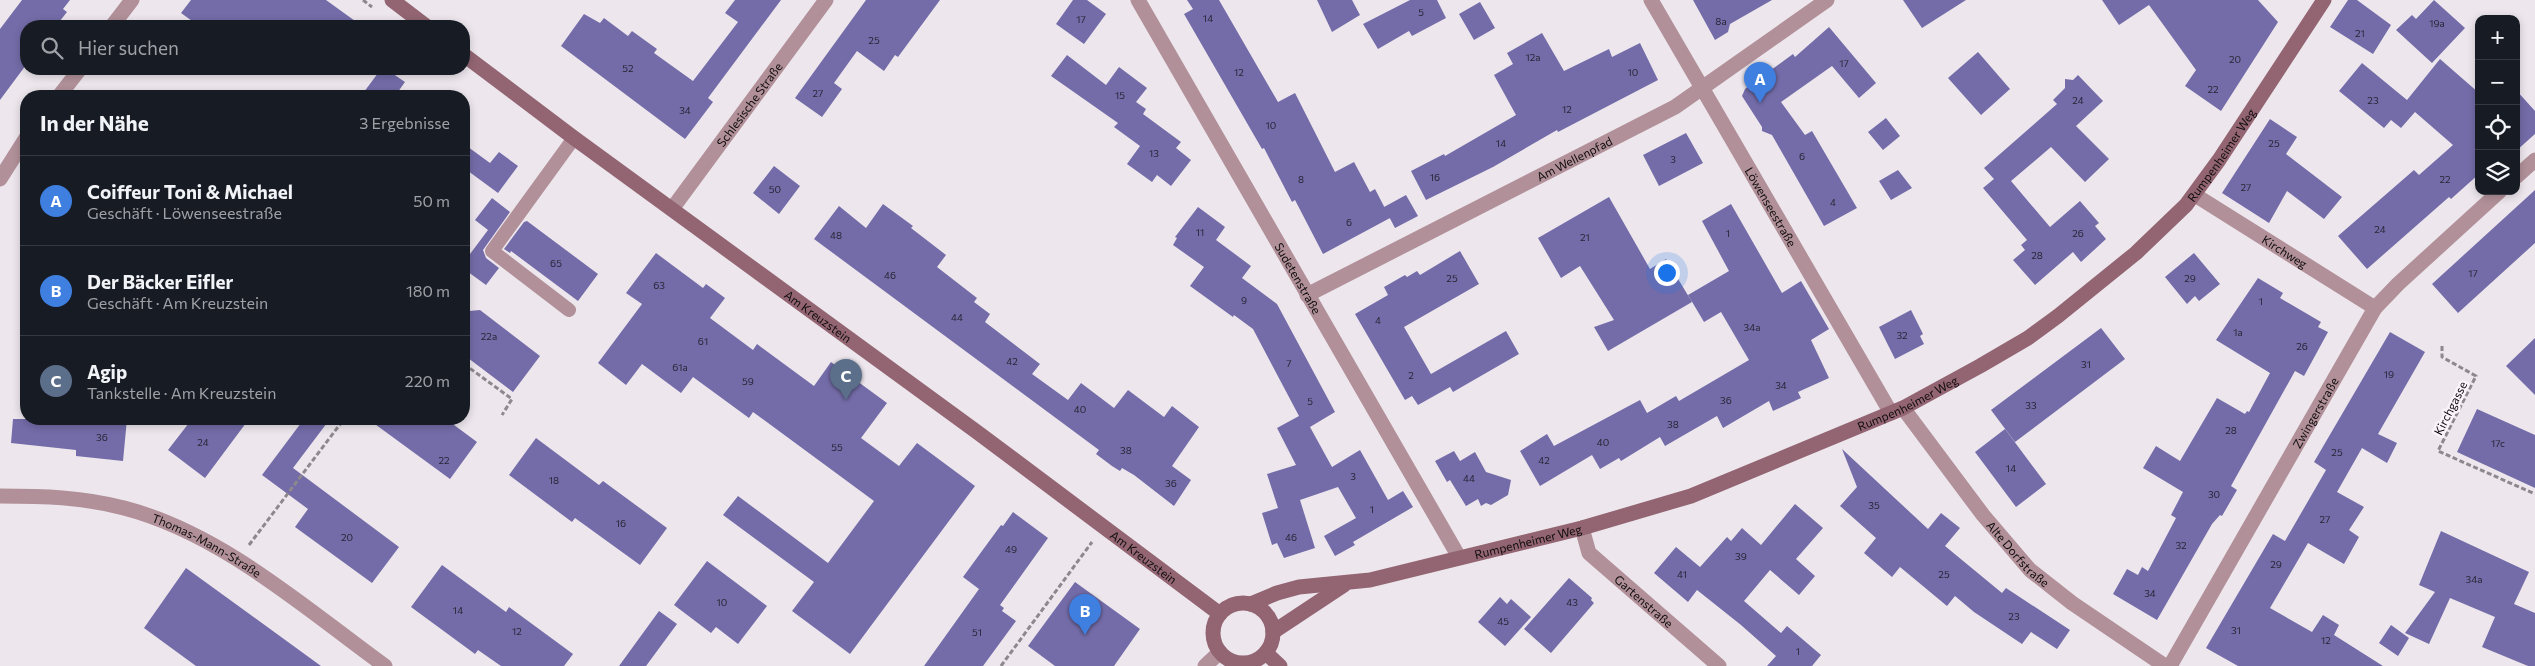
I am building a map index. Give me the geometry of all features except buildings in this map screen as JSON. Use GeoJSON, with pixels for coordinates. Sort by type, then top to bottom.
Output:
{"type":"FeatureCollection","features":[{"type":"Feature","properties":{"kind":"street"},"geometry":{"type":"LineString","coordinates":[[117,20],[132,0]]}},
{"type":"Feature","properties":{"kind":"street"},"geometry":{"type":"LineString","coordinates":[[392,0],[418,20]]}},
{"type":"Feature","properties":{"kind":"street","name":"Schlesische Straße"},"geometry":{"type":"LineString","coordinates":[[672,209],[826,0]]}},
{"type":"Feature","properties":{"kind":"street","name":"Sudetenstraße"},"geometry":{"type":"LineString","coordinates":[[1138,0],[1459,557]]}},
{"type":"Feature","properties":{"kind":"street","name":"Löwenseestraße"},"geometry":{"type":"LineString","coordinates":[[1651,0],[1897,411]]}},
{"type":"Feature","properties":{"kind":"street","name":"Am Wellenpfad"},"geometry":{"type":"LineString","coordinates":[[1307,295],[1675,107],[1827,0]]}},
{"type":"Feature","properties":{"kind":"street","name":"Rumpenheimer Weg"},"geometry":{"type":"LineString","coordinates":[[1251,604],[1277,593],[1299,587],[1370,580],[1582,528],[1691,496],[1897,411],[1996,357],[2050,322],[2136,253],[2163,229],[2195,195],[2324,0]]}},
{"type":"Feature","properties":{"kind":"street","name":"Am Kreuzstein"},"geometry":{"type":"LineString","coordinates":[[470,60],[1220,614]]}},
{"type":"Feature","properties":{"kind":"street"},"geometry":{"type":"LineString","coordinates":[[64,90],[75,75]]}},
{"type":"Feature","properties":{"kind":"street"},"geometry":{"type":"LineString","coordinates":[[0,179],[20,147]]}},
{"type":"Feature","properties":{"kind":"street"},"geometry":{"type":"LineString","coordinates":[[2520,173],[2535,160]]}},
{"type":"Feature","properties":{"kind":"street","name":"Kirchweg"},"geometry":{"type":"LineString","coordinates":[[2195,195],[2375,308]]}},
{"type":"Feature","properties":{"kind":"street","name":"Zwingerstraße"},"geometry":{"type":"LineString","coordinates":[[2170,666],[2375,308],[2398,284],[2496,195]]}},
{"type":"Feature","properties":{"kind":"street","name":"Alte Dorfstraße"},"geometry":{"type":"LineString","coordinates":[[1897,411],[2030,570],[2072,603],[2165,666]]}},
{"type":"Feature","properties":{"kind":"street","name":"Thomas-Mann-Straße"},"geometry":{"type":"LineString","coordinates":[[0,496],[78,499],[124,508],[173,524],[198,536],[238,560],[385,666]]}},
{"type":"Feature","properties":{"kind":"street","name":"Gartenstraße"},"geometry":{"type":"LineString","coordinates":[[1582,528],[1589,553],[1719,666]]}},
{"type":"Feature","properties":{"kind":"street","name":"Rumpenheimer Weg"},"geometry":{"type":"LineString","coordinates":[[1273,632],[1348,583]]}},
{"type":"Feature","properties":{"kind":"street"},"geometry":{"type":"LineString","coordinates":[[1251,604],[1267,615],[1273,632],[1272,641],[1266,654],[1250,662],[1239,663],[1228,660],[1214,642],[1213,631],[1220,614],[1232,606],[1251,604]]}},
{"type":"Feature","properties":{"kind":"street"},"geometry":{"type":"LineString","coordinates":[[1206,666],[1220,652]]}},
{"type":"Feature","properties":{"kind":"street"},"geometry":{"type":"LineString","coordinates":[[1266,654],[1280,666]]}},
{"type":"Feature","properties":{"kind":"lane"},"geometry":{"type":"LineString","coordinates":[[569,310],[492,251],[574,138]]}},
{"type":"Feature","properties":{"kind":"path","name":"Kirchgasse"},"geometry":{"type":"LineString","coordinates":[[2442,346],[2442,357],[2476,376],[2438,450],[2535,494]]}},
{"type":"Feature","properties":{"kind":"path"},"geometry":{"type":"LineString","coordinates":[[470,368],[512,399],[502,415]]}},
{"type":"Feature","properties":{"kind":"path"},"geometry":{"type":"LineString","coordinates":[[238,560],[339,425]]}},
{"type":"Feature","properties":{"kind":"path"},"geometry":{"type":"LineString","coordinates":[[1001,666],[1093,541]]}},
{"type":"Feature","properties":{"kind":"place","name":"Coiffeur Toni & Michael"},"geometry":{"type":"Point","coordinates":[1760,103]}},
{"type":"Feature","properties":{"kind":"place","name":"Agip"},"geometry":{"type":"Point","coordinates":[846,400]}},
{"type":"Feature","properties":{"kind":"place","name":"Der Bäcker Eifler"},"geometry":{"type":"Point","coordinates":[1085,635]}}]}
